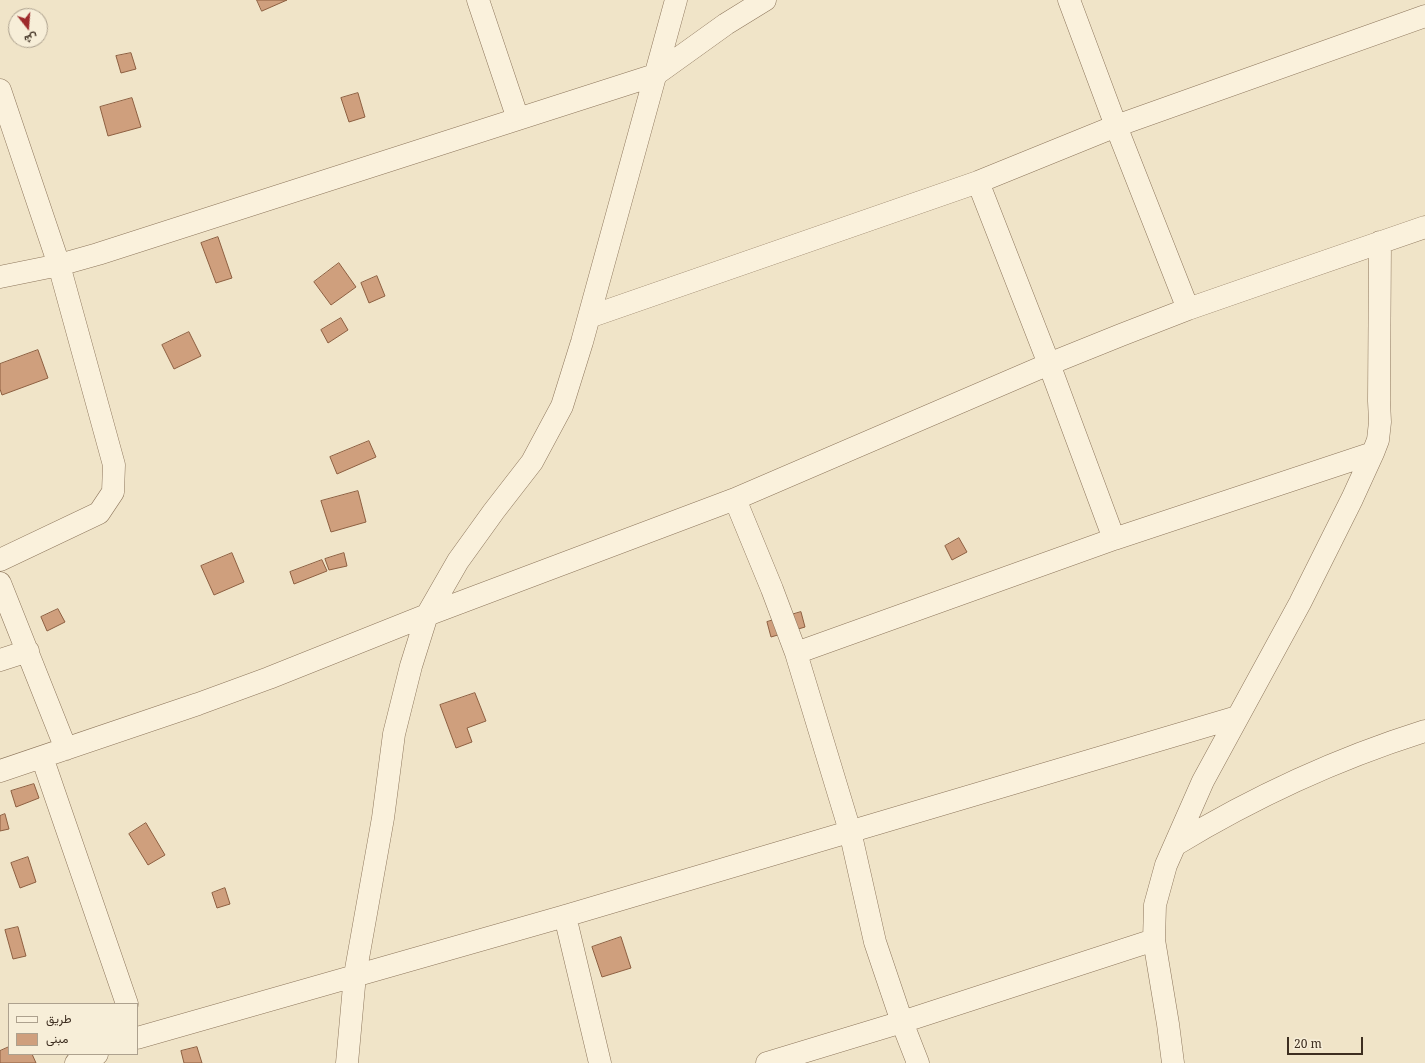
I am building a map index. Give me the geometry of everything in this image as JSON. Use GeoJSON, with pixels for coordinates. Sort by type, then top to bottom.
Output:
{"type":"FeatureCollection","features":[{"type":"Feature","properties":{"kind":"street"},"geometry":{"type":"LineString","coordinates":[[478,0],[518,119]]}},
{"type":"Feature","properties":{"kind":"street"},"geometry":{"type":"LineString","coordinates":[[347,1063],[355,975],[383,818],[394,734],[411,666],[427,615],[458,562],[494,511],[532,462],[562,406],[582,342],[676,0]]}},
{"type":"Feature","properties":{"kind":"street"},"geometry":{"type":"LineString","coordinates":[[0,277],[59,265],[98,254],[655,75],[726,24],[765,0]]}},
{"type":"Feature","properties":{"kind":"street"},"geometry":{"type":"LineString","coordinates":[[1069,0],[1116,126],[1188,309]]}},
{"type":"Feature","properties":{"kind":"street"},"geometry":{"type":"LineString","coordinates":[[589,317],[978,182],[1116,126],[1425,16]]}},
{"type":"Feature","properties":{"kind":"street"},"geometry":{"type":"LineString","coordinates":[[0,90],[59,265],[114,465],[113,492],[99,513],[0,560]]}},
{"type":"Feature","properties":{"kind":"street"},"geometry":{"type":"LineString","coordinates":[[978,182],[1050,364],[1114,539]]}},
{"type":"Feature","properties":{"kind":"street"},"geometry":{"type":"LineString","coordinates":[[0,772],[269,678],[427,615],[735,499],[1050,364],[1188,309],[1425,227]]}},
{"type":"Feature","properties":{"kind":"street"},"geometry":{"type":"LineString","coordinates":[[1173,1063],[1154,940],[1156,905],[1166,865],[1203,781],[1300,603],[1352,499],[1378,440],[1380,422],[1380,242]]}},
{"type":"Feature","properties":{"kind":"street"},"geometry":{"type":"LineString","coordinates":[[796,653],[1114,539],[1373,453]]}},
{"type":"Feature","properties":{"kind":"street"},"geometry":{"type":"LineString","coordinates":[[735,499],[772,589],[796,653],[850,831],[875,942],[902,1022],[918,1063]]}},
{"type":"Feature","properties":{"kind":"street"},"geometry":{"type":"LineString","coordinates":[[0,582],[66,749]]}},
{"type":"Feature","properties":{"kind":"street"},"geometry":{"type":"LineString","coordinates":[[0,660],[28,651]]}},
{"type":"Feature","properties":{"kind":"street"},"geometry":{"type":"LineString","coordinates":[[138,1036],[566,916],[1238,717]]}},
{"type":"Feature","properties":{"kind":"street"},"geometry":{"type":"LineString","coordinates":[[1175,845],[1215,821],[1270,792],[1386,743],[1425,732]]}},
{"type":"Feature","properties":{"kind":"street"},"geometry":{"type":"LineString","coordinates":[[42,757],[127,1003]]}},
{"type":"Feature","properties":{"kind":"street"},"geometry":{"type":"LineString","coordinates":[[566,916],[600,1063]]}},
{"type":"Feature","properties":{"kind":"street"},"geometry":{"type":"LineString","coordinates":[[767,1063],[902,1022],[1154,940]]}},
{"type":"Feature","properties":{"kind":"street"},"geometry":{"type":"LineString","coordinates":[[76,1063],[94,1055]]}},
{"type":"Feature","properties":{"kind":"building"},"geometry":{"type":"Polygon","coordinates":[[[257,0],[287,0],[262,11],[257,0]]]}},
{"type":"Feature","properties":{"kind":"building"},"geometry":{"type":"Polygon","coordinates":[[[131,53],[136,69],[121,73],[116,56],[131,53]]]}},
{"type":"Feature","properties":{"kind":"building"},"geometry":{"type":"Polygon","coordinates":[[[358,93],[365,117],[349,122],[341,98],[358,93]]]}},
{"type":"Feature","properties":{"kind":"building"},"geometry":{"type":"Polygon","coordinates":[[[132,98],[141,127],[108,136],[100,107],[132,98]]]}},
{"type":"Feature","properties":{"kind":"building"},"geometry":{"type":"Polygon","coordinates":[[[218,237],[232,278],[216,283],[201,243],[218,237]]]}},
{"type":"Feature","properties":{"kind":"building"},"geometry":{"type":"Polygon","coordinates":[[[339,263],[356,287],[331,305],[314,282],[339,263]]]}},
{"type":"Feature","properties":{"kind":"building"},"geometry":{"type":"Polygon","coordinates":[[[377,276],[385,296],[369,303],[361,283],[377,276]]]}},
{"type":"Feature","properties":{"kind":"building"},"geometry":{"type":"Polygon","coordinates":[[[341,318],[348,330],[328,343],[321,330],[341,318]]]}},
{"type":"Feature","properties":{"kind":"building"},"geometry":{"type":"Polygon","coordinates":[[[189,332],[201,356],[174,369],[162,345],[189,332]]]}},
{"type":"Feature","properties":{"kind":"building"},"geometry":{"type":"Polygon","coordinates":[[[38,350],[48,378],[2,395],[0,389],[0,364],[38,350]]]}},
{"type":"Feature","properties":{"kind":"building"},"geometry":{"type":"Polygon","coordinates":[[[369,441],[376,457],[337,474],[330,457],[369,441]]]}},
{"type":"Feature","properties":{"kind":"building"},"geometry":{"type":"Polygon","coordinates":[[[358,491],[366,522],[331,532],[321,501],[358,491]]]}},
{"type":"Feature","properties":{"kind":"building"},"geometry":{"type":"Polygon","coordinates":[[[959,538],[967,552],[952,560],[945,546],[959,538]]]}},
{"type":"Feature","properties":{"kind":"building"},"geometry":{"type":"Polygon","coordinates":[[[232,553],[244,582],[214,595],[201,566],[232,553]]]}},
{"type":"Feature","properties":{"kind":"building"},"geometry":{"type":"Polygon","coordinates":[[[344,553],[347,566],[329,570],[325,559],[344,553]]]}},
{"type":"Feature","properties":{"kind":"building"},"geometry":{"type":"Polygon","coordinates":[[[322,560],[327,571],[294,584],[290,572],[322,560]]]}},
{"type":"Feature","properties":{"kind":"building"},"geometry":{"type":"Polygon","coordinates":[[[58,609],[65,622],[47,631],[41,617],[58,609]]]}},
{"type":"Feature","properties":{"kind":"building"},"geometry":{"type":"Polygon","coordinates":[[[801,612],[805,627],[771,637],[767,622],[801,612]]]}},
{"type":"Feature","properties":{"kind":"building"},"geometry":{"type":"Polygon","coordinates":[[[475,693],[486,721],[467,728],[472,742],[456,748],[440,705],[475,693]]]}},
{"type":"Feature","properties":{"kind":"building"},"geometry":{"type":"Polygon","coordinates":[[[34,784],[39,798],[16,807],[11,791],[34,784]]]}},
{"type":"Feature","properties":{"kind":"building"},"geometry":{"type":"Polygon","coordinates":[[[5,814],[9,829],[0,831],[0,816],[5,814]]]}},
{"type":"Feature","properties":{"kind":"building"},"geometry":{"type":"Polygon","coordinates":[[[146,823],[165,855],[148,865],[129,834],[146,823]]]}},
{"type":"Feature","properties":{"kind":"building"},"geometry":{"type":"Polygon","coordinates":[[[28,857],[36,882],[20,888],[11,863],[28,857]]]}},
{"type":"Feature","properties":{"kind":"building"},"geometry":{"type":"Polygon","coordinates":[[[225,888],[230,904],[217,908],[212,893],[225,888]]]}},
{"type":"Feature","properties":{"kind":"building"},"geometry":{"type":"Polygon","coordinates":[[[18,927],[26,956],[13,959],[5,930],[18,927]]]}},
{"type":"Feature","properties":{"kind":"building"},"geometry":{"type":"Polygon","coordinates":[[[621,937],[631,968],[602,977],[592,947],[621,937]]]}},
{"type":"Feature","properties":{"kind":"building"},"geometry":{"type":"Polygon","coordinates":[[[8,1047],[8,1055],[32,1055],[36,1063],[0,1063],[0,1051],[8,1047]]]}},
{"type":"Feature","properties":{"kind":"building"},"geometry":{"type":"Polygon","coordinates":[[[197,1047],[202,1063],[184,1063],[181,1051],[197,1047]]]}}]}
